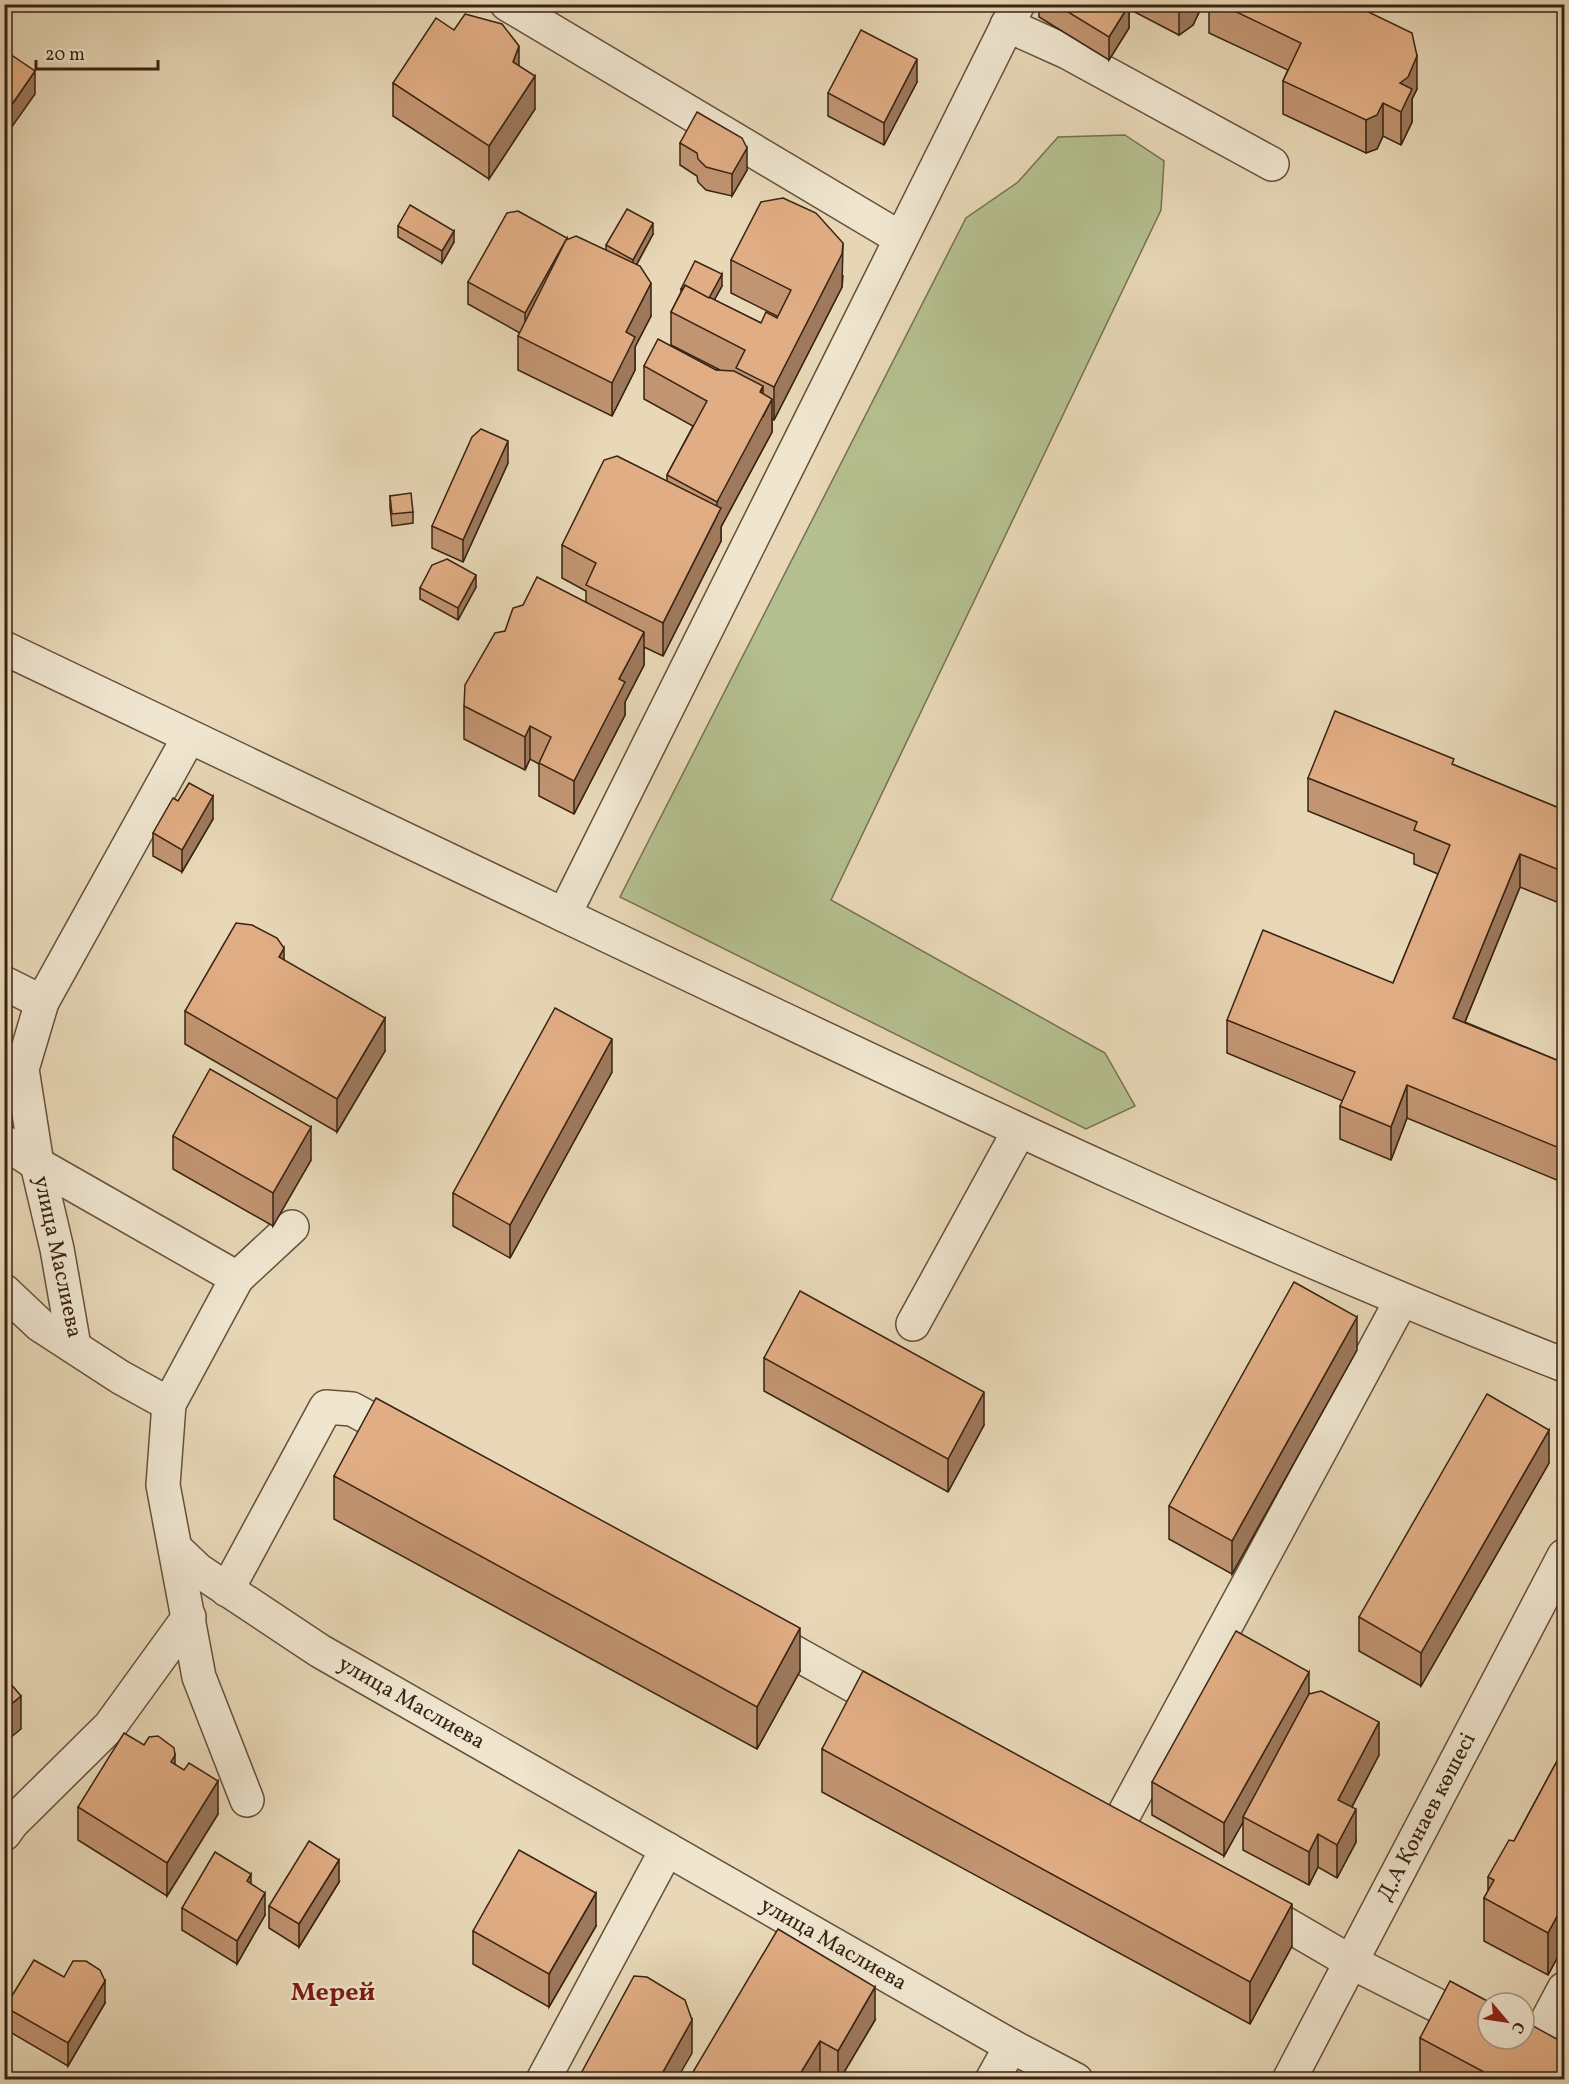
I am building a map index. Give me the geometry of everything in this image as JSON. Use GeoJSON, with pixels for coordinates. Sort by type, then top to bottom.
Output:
{"type":"FeatureCollection","features":[{"type":"Feature","properties":{"kind":"street"},"geometry":{"type":"LineString","coordinates":[[507,4],[900,238]]}},
{"type":"Feature","properties":{"kind":"street"},"geometry":{"type":"LineString","coordinates":[[564,915],[1013,15],[1067,52],[1272,164]]}},
{"type":"Feature","properties":{"kind":"street"},"geometry":{"type":"LineString","coordinates":[[4,648],[1019,1131],[1401,1301],[1564,1365]]}},
{"type":"Feature","properties":{"kind":"street"},"geometry":{"type":"LineString","coordinates":[[189,737],[42,1002],[22,1069],[37,1164],[237,1278]]}},
{"type":"Feature","properties":{"kind":"street"},"geometry":{"type":"LineString","coordinates":[[4,983],[42,1002]]}},
{"type":"Feature","properties":{"kind":"street"},"geometry":{"type":"LineString","coordinates":[[913,1324],[1019,1131]]}},
{"type":"Feature","properties":{"kind":"street","name":"улица Маслиева"},"geometry":{"type":"LineString","coordinates":[[4,1142],[37,1164],[57,1249],[75,1346],[120,1377],[170,1404]]}},
{"type":"Feature","properties":{"kind":"street"},"geometry":{"type":"LineString","coordinates":[[247,1800],[199,1677],[163,1485],[170,1404],[237,1278],[292,1227]]}},
{"type":"Feature","properties":{"kind":"street"},"geometry":{"type":"LineString","coordinates":[[4,1291],[40,1325],[75,1346]]}},
{"type":"Feature","properties":{"kind":"street"},"geometry":{"type":"LineString","coordinates":[[1116,1829],[1401,1301]]}},
{"type":"Feature","properties":{"kind":"street"},"geometry":{"type":"LineString","coordinates":[[227,1590],[326,1407],[352,1409],[431,1452]]}},
{"type":"Feature","properties":{"kind":"street","name":"улица Маслиева"},"geometry":{"type":"LineString","coordinates":[[176,1549],[198,1570],[320,1651],[1011,2046],[1076,2079]]}},
{"type":"Feature","properties":{"kind":"street","name":"Д.А Қонаев көшесі"},"geometry":{"type":"LineString","coordinates":[[1289,2079],[1564,1556]]}},
{"type":"Feature","properties":{"kind":"street"},"geometry":{"type":"LineString","coordinates":[[4,1834],[12,1823],[110,1726],[189,1617]]}},
{"type":"Feature","properties":{"kind":"street"},"geometry":{"type":"LineString","coordinates":[[737,1621],[921,1723]]}},
{"type":"Feature","properties":{"kind":"street"},"geometry":{"type":"LineString","coordinates":[[1086,1812],[1148,1846]]}},
{"type":"Feature","properties":{"kind":"street"},"geometry":{"type":"LineString","coordinates":[[543,2079],[667,1849]]}},
{"type":"Feature","properties":{"kind":"street"},"geometry":{"type":"LineString","coordinates":[[1230,1892],[1351,1962],[1476,2025]]}},
{"type":"Feature","properties":{"kind":"street"},"geometry":{"type":"LineString","coordinates":[[1530,2053],[1564,1989]]}},
{"type":"Feature","properties":{"kind":"street"},"geometry":{"type":"LineString","coordinates":[[992,2079],[1011,2046]]}},
{"type":"Feature","properties":{"kind":"green space"},"geometry":{"type":"Polygon","coordinates":[[[1125,135],[1164,161],[1161,210],[831,900],[1105,1053],[1135,1106],[1086,1129],[620,897],[966,218],[1018,182],[1058,137],[1125,135]]]}},
{"type":"Feature","properties":{"kind":"building"},"geometry":{"type":"Polygon","coordinates":[[[1055,4],[1128,4],[1129,5],[1109,37],[1055,4]]]}},
{"type":"Feature","properties":{"kind":"building"},"geometry":{"type":"Polygon","coordinates":[[[1164,4],[1190,4],[1179,12],[1164,4]]]}},
{"type":"Feature","properties":{"kind":"building"},"geometry":{"type":"Polygon","coordinates":[[[1220,4],[1352,4],[1412,33],[1417,56],[1408,77],[1400,83],[1412,89],[1401,112],[1383,103],[1377,115],[1366,120],[1283,81],[1301,43],[1220,4]]]}},
{"type":"Feature","properties":{"kind":"building"},"geometry":{"type":"Polygon","coordinates":[[[465,14],[502,24],[519,46],[513,62],[535,76],[489,146],[393,83],[436,18],[454,30],[465,14]]]}},
{"type":"Feature","properties":{"kind":"building"},"geometry":{"type":"Polygon","coordinates":[[[861,30],[917,59],[884,123],[828,93],[861,30]]]}},
{"type":"Feature","properties":{"kind":"building"},"geometry":{"type":"Polygon","coordinates":[[[4,50],[35,71],[4,116],[4,50]]]}},
{"type":"Feature","properties":{"kind":"building"},"geometry":{"type":"Polygon","coordinates":[[[697,112],[742,138],[747,148],[732,174],[706,167],[698,159],[697,153],[680,143],[697,112]]]}},
{"type":"Feature","properties":{"kind":"building"},"geometry":{"type":"Polygon","coordinates":[[[783,198],[816,213],[843,243],[842,254],[774,387],[736,368],[745,350],[671,312],[685,285],[761,323],[766,312],[777,318],[791,290],[731,260],[761,202],[783,198]]]}},
{"type":"Feature","properties":{"kind":"building"},"geometry":{"type":"Polygon","coordinates":[[[410,205],[454,231],[442,251],[398,226],[410,205]]]}},
{"type":"Feature","properties":{"kind":"building"},"geometry":{"type":"Polygon","coordinates":[[[627,209],[653,223],[633,260],[606,245],[627,209]]]}},
{"type":"Feature","properties":{"kind":"building"},"geometry":{"type":"Polygon","coordinates":[[[518,211],[567,238],[525,313],[468,282],[507,213],[518,211]]]}},
{"type":"Feature","properties":{"kind":"building"},"geometry":{"type":"Polygon","coordinates":[[[576,236],[640,266],[651,283],[626,332],[635,337],[612,383],[518,336],[566,240],[576,236]]]}},
{"type":"Feature","properties":{"kind":"building"},"geometry":{"type":"Polygon","coordinates":[[[695,261],[722,274],[709,298],[685,285],[681,289],[695,261]]]}},
{"type":"Feature","properties":{"kind":"building"},"geometry":{"type":"Polygon","coordinates":[[[658,339],[716,370],[734,371],[763,386],[760,392],[772,399],[717,502],[667,475],[707,401],[644,366],[658,339]]]}},
{"type":"Feature","properties":{"kind":"building"},"geometry":{"type":"Polygon","coordinates":[[[481,429],[508,441],[463,540],[432,526],[472,437],[481,429]]]}},
{"type":"Feature","properties":{"kind":"building"},"geometry":{"type":"Polygon","coordinates":[[[617,456],[721,508],[663,623],[586,585],[596,563],[562,545],[604,460],[617,456]]]}},
{"type":"Feature","properties":{"kind":"building"},"geometry":{"type":"Polygon","coordinates":[[[411,493],[413,512],[392,514],[390,496],[411,493]]]}},
{"type":"Feature","properties":{"kind":"building"},"geometry":{"type":"Polygon","coordinates":[[[447,559],[476,575],[458,608],[420,588],[432,565],[447,559]]]}},
{"type":"Feature","properties":{"kind":"building"},"geometry":{"type":"Polygon","coordinates":[[[537,577],[644,632],[619,679],[625,682],[574,781],[539,763],[551,737],[530,726],[525,737],[464,706],[465,685],[495,633],[505,631],[513,608],[523,605],[537,577]]]}},
{"type":"Feature","properties":{"kind":"building"},"geometry":{"type":"Polygon","coordinates":[[[1335,711],[1454,759],[1452,764],[1564,810],[1564,872],[1520,854],[1453,1018],[1564,1063],[1564,1150],[1407,1085],[1391,1127],[1340,1106],[1355,1072],[1227,1020],[1263,930],[1393,983],[1450,845],[1414,830],[1417,822],[1308,778],[1335,711]]]}},
{"type":"Feature","properties":{"kind":"building"},"geometry":{"type":"Polygon","coordinates":[[[189,783],[213,796],[182,850],[153,833],[173,798],[178,801],[189,783]]]}},
{"type":"Feature","properties":{"kind":"building"},"geometry":{"type":"Polygon","coordinates":[[[236,923],[252,925],[277,938],[284,948],[279,957],[385,1018],[337,1099],[185,1011],[236,923]]]}},
{"type":"Feature","properties":{"kind":"building"},"geometry":{"type":"Polygon","coordinates":[[[555,1008],[612,1039],[510,1225],[453,1193],[555,1008]]]}},
{"type":"Feature","properties":{"kind":"building"},"geometry":{"type":"Polygon","coordinates":[[[210,1069],[311,1127],[273,1193],[173,1136],[210,1069]]]}},
{"type":"Feature","properties":{"kind":"building"},"geometry":{"type":"Polygon","coordinates":[[[1294,1282],[1357,1317],[1232,1541],[1169,1506],[1294,1282]]]}},
{"type":"Feature","properties":{"kind":"building"},"geometry":{"type":"Polygon","coordinates":[[[800,1291],[984,1392],[948,1459],[764,1358],[800,1291]]]}},
{"type":"Feature","properties":{"kind":"building"},"geometry":{"type":"Polygon","coordinates":[[[1487,1394],[1549,1430],[1421,1653],[1359,1617],[1487,1394]]]}},
{"type":"Feature","properties":{"kind":"building"},"geometry":{"type":"Polygon","coordinates":[[[376,1398],[800,1628],[757,1707],[334,1476],[376,1398]]]}},
{"type":"Feature","properties":{"kind":"building"},"geometry":{"type":"Polygon","coordinates":[[[1236,1631],[1309,1672],[1224,1823],[1152,1782],[1236,1631]]]}},
{"type":"Feature","properties":{"kind":"building"},"geometry":{"type":"Polygon","coordinates":[[[863,1671],[1292,1904],[1250,1982],[822,1749],[863,1671]]]}},
{"type":"Feature","properties":{"kind":"building"},"geometry":{"type":"Polygon","coordinates":[[[4,1676],[21,1696],[4,1710],[4,1676]]]}},
{"type":"Feature","properties":{"kind":"building"},"geometry":{"type":"Polygon","coordinates":[[[1321,1691],[1379,1722],[1338,1800],[1356,1809],[1337,1845],[1318,1834],[1309,1852],[1243,1817],[1309,1694],[1321,1691]]]}},
{"type":"Feature","properties":{"kind":"building"},"geometry":{"type":"Polygon","coordinates":[[[124,1733],[144,1745],[149,1737],[158,1736],[174,1748],[175,1755],[171,1762],[184,1770],[189,1763],[218,1781],[167,1863],[78,1807],[124,1733]]]}},
{"type":"Feature","properties":{"kind":"building"},"geometry":{"type":"Polygon","coordinates":[[[1564,1748],[1564,1903],[1548,1933],[1484,1898],[1494,1880],[1488,1877],[1509,1840],[1514,1841],[1564,1748]]]}},
{"type":"Feature","properties":{"kind":"building"},"geometry":{"type":"Polygon","coordinates":[[[309,1841],[339,1860],[299,1924],[269,1906],[309,1841]]]}},
{"type":"Feature","properties":{"kind":"building"},"geometry":{"type":"Polygon","coordinates":[[[519,1850],[596,1893],[549,1974],[473,1931],[519,1850]]]}},
{"type":"Feature","properties":{"kind":"building"},"geometry":{"type":"Polygon","coordinates":[[[215,1852],[251,1874],[247,1881],[265,1893],[237,1941],[182,1908],[215,1852]]]}},
{"type":"Feature","properties":{"kind":"building"},"geometry":{"type":"Polygon","coordinates":[[[778,1929],[875,1987],[838,2051],[820,2041],[797,2079],[705,2079],[693,2072],[778,1929]]]}},
{"type":"Feature","properties":{"kind":"building"},"geometry":{"type":"Polygon","coordinates":[[[34,1960],[64,1977],[73,1961],[86,1961],[100,1970],[105,1981],[68,2043],[5,2007],[34,1960]]]}},
{"type":"Feature","properties":{"kind":"building"},"geometry":{"type":"Polygon","coordinates":[[[634,1976],[647,1977],[685,2000],[692,2020],[659,2079],[578,2079],[634,1976]]]}},
{"type":"Feature","properties":{"kind":"building"},"geometry":{"type":"Polygon","coordinates":[[[1450,1981],[1476,1995],[1476,2051],[1536,2051],[1536,2028],[1564,2043],[1564,2079],[1497,2079],[1420,2038],[1450,1981]]]}},
{"type":"Feature","properties":{"kind":"district","name":"Мерей"},"geometry":{"type":"Point","coordinates":[333,1993]}}]}
